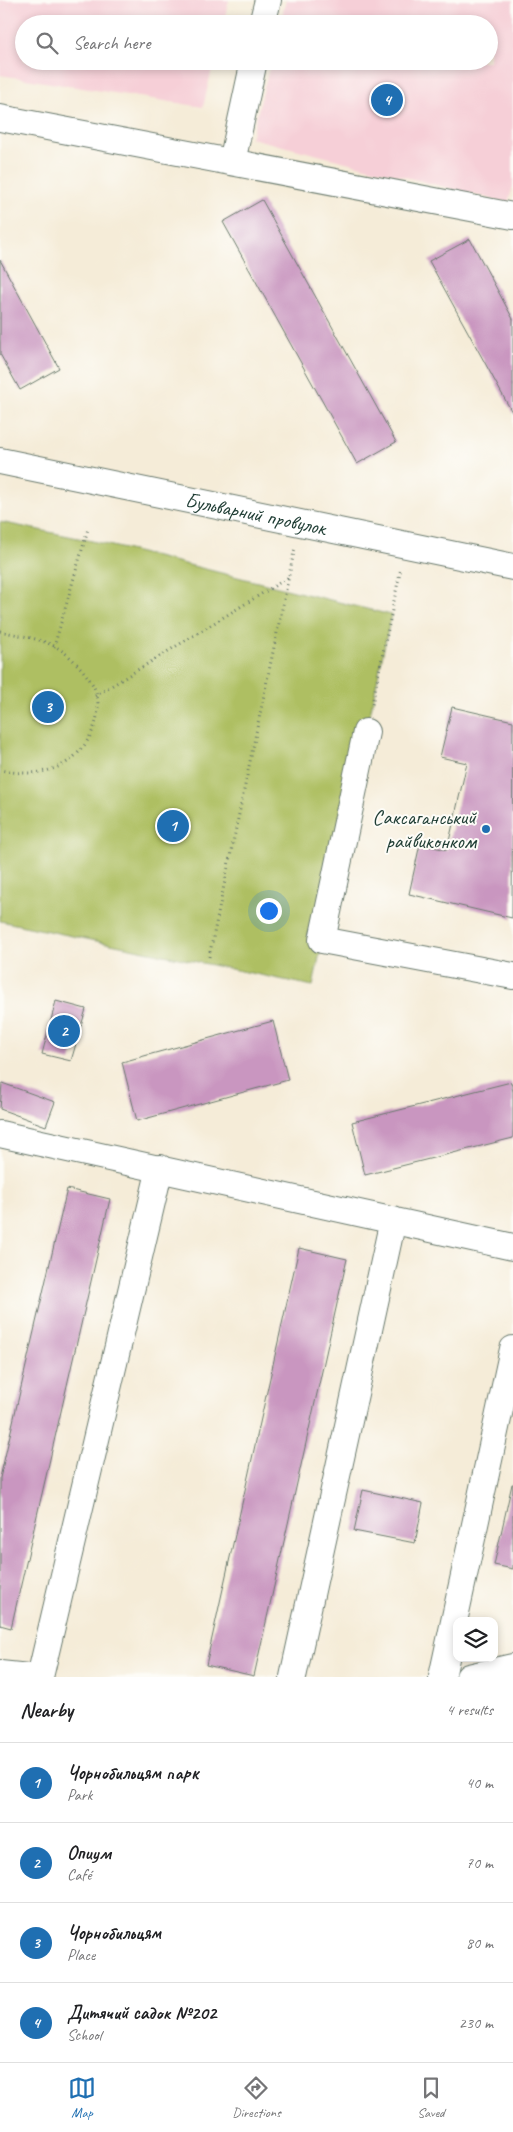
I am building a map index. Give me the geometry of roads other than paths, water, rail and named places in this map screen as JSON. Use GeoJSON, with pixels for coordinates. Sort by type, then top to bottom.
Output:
{"type":"FeatureCollection","features":[{"type":"Feature","properties":{"kind":"street"},"geometry":{"type":"LineString","coordinates":[[264,15],[268,0]]}},
{"type":"Feature","properties":{"kind":"street"},"geometry":{"type":"LineString","coordinates":[[232,162],[252,70]]}},
{"type":"Feature","properties":{"kind":"street"},"geometry":{"type":"LineString","coordinates":[[0,118],[513,216]]}},
{"type":"Feature","properties":{"kind":"street","name":"Бульварний провулок"},"geometry":{"type":"LineString","coordinates":[[0,461],[513,567]]}},
{"type":"Feature","properties":{"kind":"street"},"geometry":{"type":"LineString","coordinates":[[366,732],[322,940],[513,976]]}},
{"type":"Feature","properties":{"kind":"street"},"geometry":{"type":"LineString","coordinates":[[0,1134],[513,1247]]}},
{"type":"Feature","properties":{"kind":"street"},"geometry":{"type":"LineString","coordinates":[[40,1677],[160,1168]]}},
{"type":"Feature","properties":{"kind":"street"},"geometry":{"type":"LineString","coordinates":[[293,1677],[393,1220]]}},
{"type":"Feature","properties":{"kind":"street"},"geometry":{"type":"LineString","coordinates":[[442,1677],[513,1348]]}},
{"type":"Feature","properties":{"kind":"street"},"geometry":{"type":"LineString","coordinates":[[469,1677],[513,1666]]}},
{"type":"Feature","properties":{"kind":"street"},"geometry":{"type":"LineString","coordinates":[[0,1674],[29,1677]]}},
{"type":"Feature","properties":{"kind":"place","name":"Дитячий садок №202"},"geometry":{"type":"Point","coordinates":[387,100]}},
{"type":"Feature","properties":{"kind":"place","name":"Чорнобильцям"},"geometry":{"type":"Point","coordinates":[48,707]}},
{"type":"Feature","properties":{"kind":"place","name":"Чорнобильцям парк"},"geometry":{"type":"Point","coordinates":[173,826]}},
{"type":"Feature","properties":{"kind":"place","name":"Саксаганський райвиконком"},"geometry":{"type":"Point","coordinates":[486,829]}},
{"type":"Feature","properties":{"kind":"place","name":"Опиум"},"geometry":{"type":"Point","coordinates":[64,1031]}}]}
